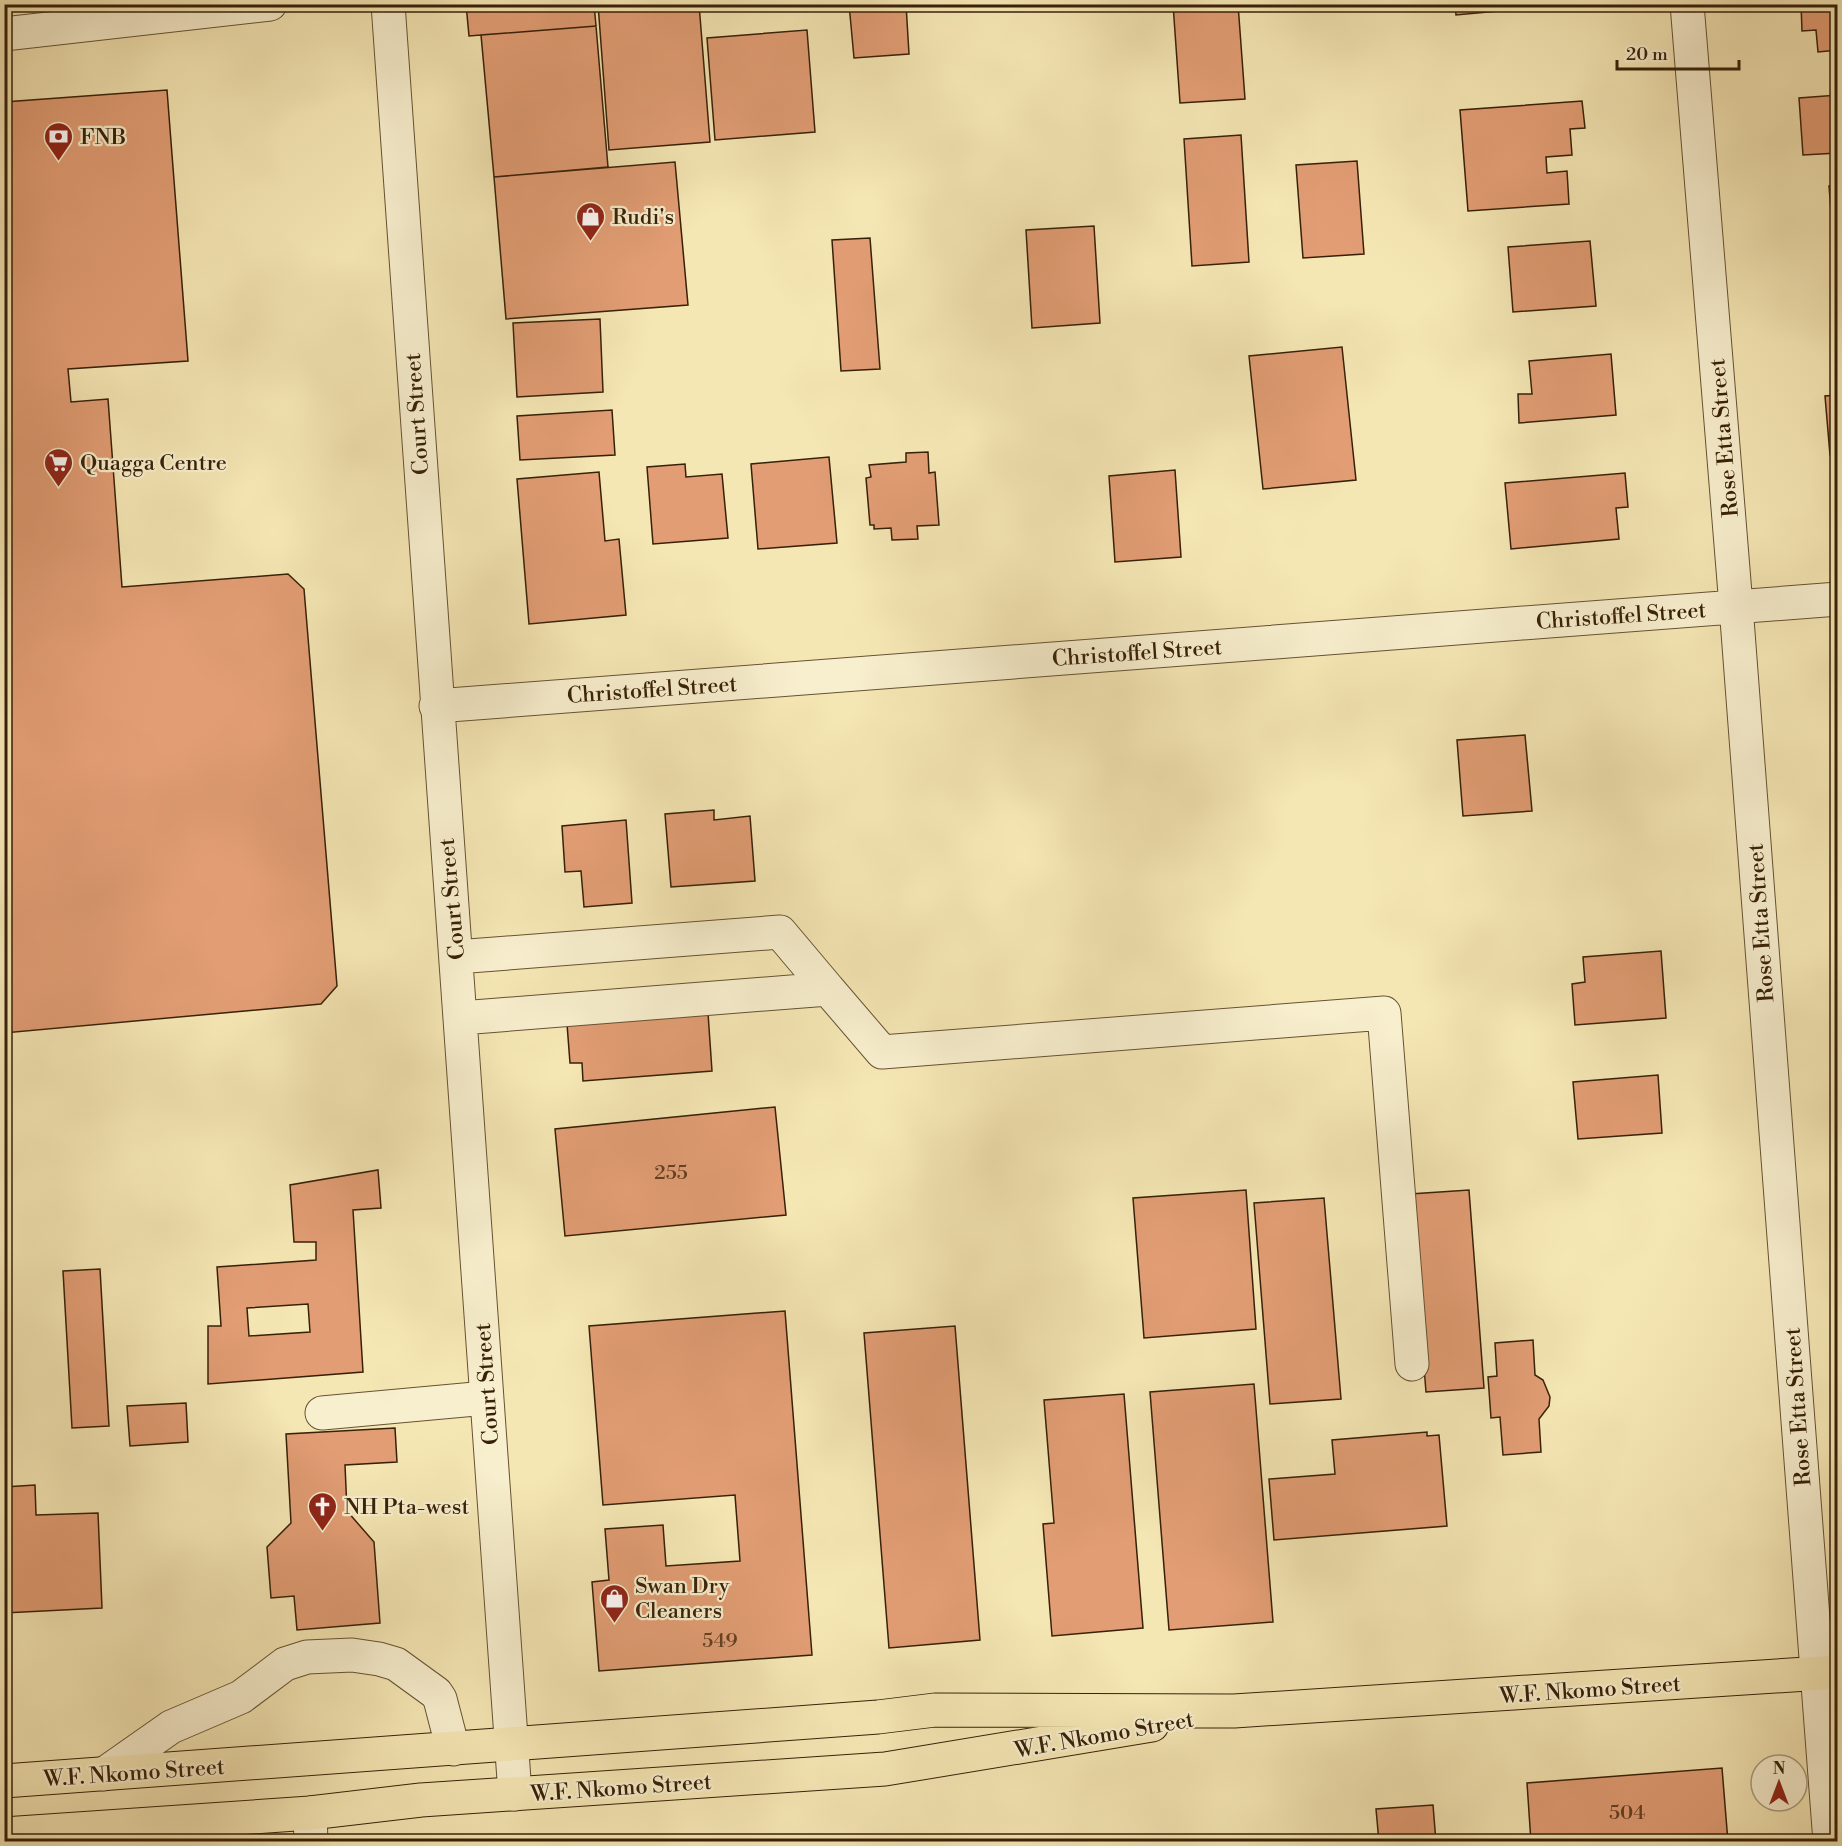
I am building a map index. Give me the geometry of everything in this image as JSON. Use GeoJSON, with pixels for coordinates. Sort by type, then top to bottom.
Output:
{"type":"FeatureCollection","features":[{"type":"Feature","properties":{"kind":"main road","name":"W.F. Nkomo Street"},"geometry":{"type":"LineString","coordinates":[[4,1781],[511,1745],[878,1717],[935,1710],[1234,1711],[1827,1672]]}},
{"type":"Feature","properties":{"kind":"main road","name":"W.F. Nkomo Street"},"geometry":{"type":"LineString","coordinates":[[4,1834],[93,1835],[247,1817],[310,1827],[421,1800],[885,1769],[984,1755],[1234,1711]]}},
{"type":"Feature","properties":{"kind":"main road"},"geometry":{"type":"LineString","coordinates":[[247,1817],[268,1842]]}},
{"type":"Feature","properties":{"kind":"street"},"geometry":{"type":"LineString","coordinates":[[4,34],[270,4]]}},
{"type":"Feature","properties":{"kind":"street","name":"Court Street"},"geometry":{"type":"LineString","coordinates":[[388,4],[436,706],[461,1018],[515,1794]]}},
{"type":"Feature","properties":{"kind":"street","name":"Rose Etta Street"},"geometry":{"type":"LineString","coordinates":[[1687,4],[1827,1672],[1830,1842]]}},
{"type":"Feature","properties":{"kind":"street","name":"Christoffel Street"},"geometry":{"type":"LineString","coordinates":[[436,706],[1838,599]]}},
{"type":"Feature","properties":{"kind":"street"},"geometry":{"type":"LineString","coordinates":[[456,957],[780,932],[882,1053],[1384,1013],[1412,1364]]}},
{"type":"Feature","properties":{"kind":"street"},"geometry":{"type":"LineString","coordinates":[[461,1018],[828,989]]}},
{"type":"Feature","properties":{"kind":"street"},"geometry":{"type":"LineString","coordinates":[[322,1413],[486,1398]]}},
{"type":"Feature","properties":{"kind":"street"},"geometry":{"type":"LineString","coordinates":[[104,1774],[171,1727],[241,1697],[285,1664],[306,1657],[328,1654],[352,1654],[396,1664],[436,1693],[453,1749]]}},
{"type":"Feature","properties":{"kind":"building"},"geometry":{"type":"Polygon","coordinates":[[[466,4],[594,4],[596,26],[469,36],[466,4]]]}},
{"type":"Feature","properties":{"kind":"building"},"geometry":{"type":"Polygon","coordinates":[[[598,4],[699,4],[710,142],[609,150],[598,4]]]}},
{"type":"Feature","properties":{"kind":"building"},"geometry":{"type":"Polygon","coordinates":[[[849,4],[906,4],[909,54],[854,58],[849,4]]]}},
{"type":"Feature","properties":{"kind":"building"},"geometry":{"type":"Polygon","coordinates":[[[1173,4],[1238,4],[1245,99],[1180,103],[1173,4]]]}},
{"type":"Feature","properties":{"kind":"building"},"geometry":{"type":"Polygon","coordinates":[[[1455,4],[1565,4],[1565,5],[1456,15],[1455,4]]]}},
{"type":"Feature","properties":{"kind":"building"},"geometry":{"type":"Polygon","coordinates":[[[1801,4],[1838,4],[1838,50],[1818,52],[1816,30],[1802,31],[1801,4]]]}},
{"type":"Feature","properties":{"kind":"building"},"geometry":{"type":"Polygon","coordinates":[[[596,26],[608,167],[494,177],[481,35],[596,26]]]}},
{"type":"Feature","properties":{"kind":"building"},"geometry":{"type":"Polygon","coordinates":[[[807,30],[815,132],[715,140],[707,38],[807,30]]]}},
{"type":"Feature","properties":{"kind":"building","name":"Quagga Centre"},"geometry":{"type":"Polygon","coordinates":[[[167,90],[188,361],[68,369],[71,402],[108,399],[122,587],[288,574],[304,589],[337,986],[321,1004],[4,1033],[4,102],[167,90]]]}},
{"type":"Feature","properties":{"kind":"building"},"geometry":{"type":"Polygon","coordinates":[[[1838,95],[1838,153],[1803,155],[1799,98],[1838,95]]]}},
{"type":"Feature","properties":{"kind":"building"},"geometry":{"type":"Polygon","coordinates":[[[1582,101],[1585,128],[1570,129],[1572,155],[1546,157],[1547,173],[1567,171],[1569,204],[1468,211],[1460,110],[1582,101]]]}},
{"type":"Feature","properties":{"kind":"building"},"geometry":{"type":"Polygon","coordinates":[[[1241,135],[1249,262],[1192,266],[1184,139],[1241,135]]]}},
{"type":"Feature","properties":{"kind":"building"},"geometry":{"type":"Polygon","coordinates":[[[1357,161],[1364,254],[1303,258],[1296,165],[1357,161]]]}},
{"type":"Feature","properties":{"kind":"building","name":"Rudi's"},"geometry":{"type":"Polygon","coordinates":[[[675,162],[688,305],[506,319],[494,177],[675,162]]]}},
{"type":"Feature","properties":{"kind":"building"},"geometry":{"type":"Polygon","coordinates":[[[1838,185],[1838,249],[1834,250],[1829,186],[1838,185]]]}},
{"type":"Feature","properties":{"kind":"building"},"geometry":{"type":"Polygon","coordinates":[[[1094,226],[1100,323],[1032,328],[1026,230],[1094,226]]]}},
{"type":"Feature","properties":{"kind":"building"},"geometry":{"type":"Polygon","coordinates":[[[870,238],[880,369],[841,371],[832,240],[870,238]]]}},
{"type":"Feature","properties":{"kind":"building"},"geometry":{"type":"Polygon","coordinates":[[[1590,241],[1596,306],[1513,312],[1508,247],[1590,241]]]}},
{"type":"Feature","properties":{"kind":"building"},"geometry":{"type":"Polygon","coordinates":[[[600,319],[603,392],[517,397],[513,323],[600,319]]]}},
{"type":"Feature","properties":{"kind":"building"},"geometry":{"type":"Polygon","coordinates":[[[1342,347],[1356,480],[1263,489],[1249,356],[1342,347]]]}},
{"type":"Feature","properties":{"kind":"building"},"geometry":{"type":"Polygon","coordinates":[[[1611,354],[1616,415],[1519,423],[1518,394],[1532,394],[1529,361],[1611,354]]]}},
{"type":"Feature","properties":{"kind":"building"},"geometry":{"type":"Polygon","coordinates":[[[1838,395],[1838,455],[1830,455],[1825,396],[1838,395]]]}},
{"type":"Feature","properties":{"kind":"building"},"geometry":{"type":"Polygon","coordinates":[[[612,410],[615,455],[520,460],[517,416],[612,410]]]}},
{"type":"Feature","properties":{"kind":"building"},"geometry":{"type":"Polygon","coordinates":[[[928,452],[929,473],[935,472],[939,525],[917,526],[918,539],[892,540],[891,528],[874,529],[874,525],[870,525],[866,478],[871,477],[869,465],[906,462],[906,453],[928,452]]]}},
{"type":"Feature","properties":{"kind":"building"},"geometry":{"type":"Polygon","coordinates":[[[829,457],[837,543],[758,549],[751,464],[829,457]]]}},
{"type":"Feature","properties":{"kind":"building"},"geometry":{"type":"Polygon","coordinates":[[[685,464],[686,477],[722,474],[728,538],[653,544],[647,467],[685,464]]]}},
{"type":"Feature","properties":{"kind":"building"},"geometry":{"type":"Polygon","coordinates":[[[1175,470],[1181,557],[1115,562],[1109,476],[1175,470]]]}},
{"type":"Feature","properties":{"kind":"building"},"geometry":{"type":"Polygon","coordinates":[[[599,472],[605,541],[619,539],[626,615],[529,624],[517,479],[599,472]]]}},
{"type":"Feature","properties":{"kind":"building"},"geometry":{"type":"Polygon","coordinates":[[[1625,473],[1628,507],[1616,508],[1619,539],[1511,549],[1505,483],[1625,473]]]}},
{"type":"Feature","properties":{"kind":"building"},"geometry":{"type":"Polygon","coordinates":[[[1525,735],[1532,811],[1463,816],[1457,740],[1525,735]]]}},
{"type":"Feature","properties":{"kind":"building"},"geometry":{"type":"Polygon","coordinates":[[[714,810],[714,820],[750,816],[755,881],[671,887],[665,814],[714,810]]]}},
{"type":"Feature","properties":{"kind":"building"},"geometry":{"type":"Polygon","coordinates":[[[626,820],[632,903],[584,907],[581,871],[565,872],[562,826],[626,820]]]}},
{"type":"Feature","properties":{"kind":"building"},"geometry":{"type":"Polygon","coordinates":[[[1661,951],[1666,1018],[1575,1025],[1572,984],[1585,982],[1583,957],[1661,951]]]}},
{"type":"Feature","properties":{"kind":"building"},"geometry":{"type":"Polygon","coordinates":[[[708,1013],[712,1071],[583,1081],[582,1063],[570,1063],[567,1024],[708,1013]]]}},
{"type":"Feature","properties":{"kind":"building"},"geometry":{"type":"Polygon","coordinates":[[[1658,1075],[1662,1133],[1578,1139],[1573,1082],[1658,1075]]]}},
{"type":"Feature","properties":{"kind":"building"},"geometry":{"type":"Polygon","coordinates":[[[775,1107],[786,1215],[565,1236],[555,1129],[775,1107]]]}},
{"type":"Feature","properties":{"kind":"building"},"geometry":{"type":"Polygon","coordinates":[[[378,1170],[381,1208],[353,1210],[363,1372],[208,1384],[208,1326],[221,1326],[217,1267],[316,1260],[316,1242],[294,1242],[290,1185],[378,1170]],[[308,1304],[247,1308],[249,1336],[310,1332],[308,1304]]]}},
{"type":"Feature","properties":{"kind":"building"},"geometry":{"type":"Polygon","coordinates":[[[1246,1190],[1256,1329],[1144,1338],[1133,1198],[1246,1190]]]}},
{"type":"Feature","properties":{"kind":"building"},"geometry":{"type":"Polygon","coordinates":[[[1469,1190],[1484,1388],[1426,1392],[1410,1194],[1469,1190]]]}},
{"type":"Feature","properties":{"kind":"building"},"geometry":{"type":"Polygon","coordinates":[[[1324,1198],[1341,1399],[1270,1404],[1254,1203],[1324,1198]]]}},
{"type":"Feature","properties":{"kind":"building"},"geometry":{"type":"Polygon","coordinates":[[[100,1269],[109,1426],[72,1428],[63,1271],[100,1269]]]}},
{"type":"Feature","properties":{"kind":"building"},"geometry":{"type":"Polygon","coordinates":[[[785,1311],[812,1655],[599,1671],[592,1582],[609,1580],[605,1529],[663,1525],[666,1566],[740,1561],[735,1495],[603,1505],[589,1326],[785,1311]]]}},
{"type":"Feature","properties":{"kind":"building"},"geometry":{"type":"Polygon","coordinates":[[[955,1326],[980,1640],[889,1648],[864,1333],[955,1326]]]}},
{"type":"Feature","properties":{"kind":"building"},"geometry":{"type":"Polygon","coordinates":[[[1533,1340],[1535,1375],[1543,1380],[1550,1397],[1549,1406],[1539,1419],[1541,1452],[1503,1455],[1500,1417],[1491,1418],[1488,1377],[1497,1376],[1495,1343],[1533,1340]]]}},
{"type":"Feature","properties":{"kind":"building"},"geometry":{"type":"Polygon","coordinates":[[[1254,1384],[1273,1622],[1169,1630],[1150,1392],[1254,1384]]]}},
{"type":"Feature","properties":{"kind":"building"},"geometry":{"type":"Polygon","coordinates":[[[1124,1394],[1143,1628],[1052,1636],[1043,1524],[1054,1523],[1044,1400],[1124,1394]]]}},
{"type":"Feature","properties":{"kind":"building"},"geometry":{"type":"Polygon","coordinates":[[[186,1403],[188,1442],[130,1446],[127,1406],[186,1403]]]}},
{"type":"Feature","properties":{"kind":"building","name":"NH Pta-west"},"geometry":{"type":"Polygon","coordinates":[[[395,1428],[397,1462],[345,1465],[347,1511],[374,1542],[380,1623],[297,1630],[294,1596],[271,1598],[267,1547],[291,1523],[286,1434],[395,1428]]]}},
{"type":"Feature","properties":{"kind":"building"},"geometry":{"type":"Polygon","coordinates":[[[1427,1432],[1427,1436],[1439,1435],[1447,1526],[1274,1540],[1269,1479],[1335,1474],[1332,1440],[1427,1432]]]}},
{"type":"Feature","properties":{"kind":"building"},"geometry":{"type":"Polygon","coordinates":[[[35,1485],[36,1515],[98,1513],[102,1608],[4,1613],[4,1487],[35,1485]]]}},
{"type":"Feature","properties":{"kind":"building"},"geometry":{"type":"Polygon","coordinates":[[[1722,1768],[1728,1842],[1531,1842],[1527,1783],[1722,1768]]]}},
{"type":"Feature","properties":{"kind":"building"},"geometry":{"type":"Polygon","coordinates":[[[1433,1805],[1436,1842],[1379,1842],[1376,1809],[1433,1805]]]}},
{"type":"Feature","properties":{"kind":"place","name":"FNB"},"geometry":{"type":"Point","coordinates":[59,162]}},
{"type":"Feature","properties":{"kind":"place","name":"Rudi's"},"geometry":{"type":"Point","coordinates":[591,242]}},
{"type":"Feature","properties":{"kind":"place","name":"Quagga Centre"},"geometry":{"type":"Point","coordinates":[59,488]}},
{"type":"Feature","properties":{"kind":"place","name":"NH Pta-west"},"geometry":{"type":"Point","coordinates":[323,1532]}},
{"type":"Feature","properties":{"kind":"place","name":"Swan Dry Cleaners"},"geometry":{"type":"Point","coordinates":[614,1624]}}]}
